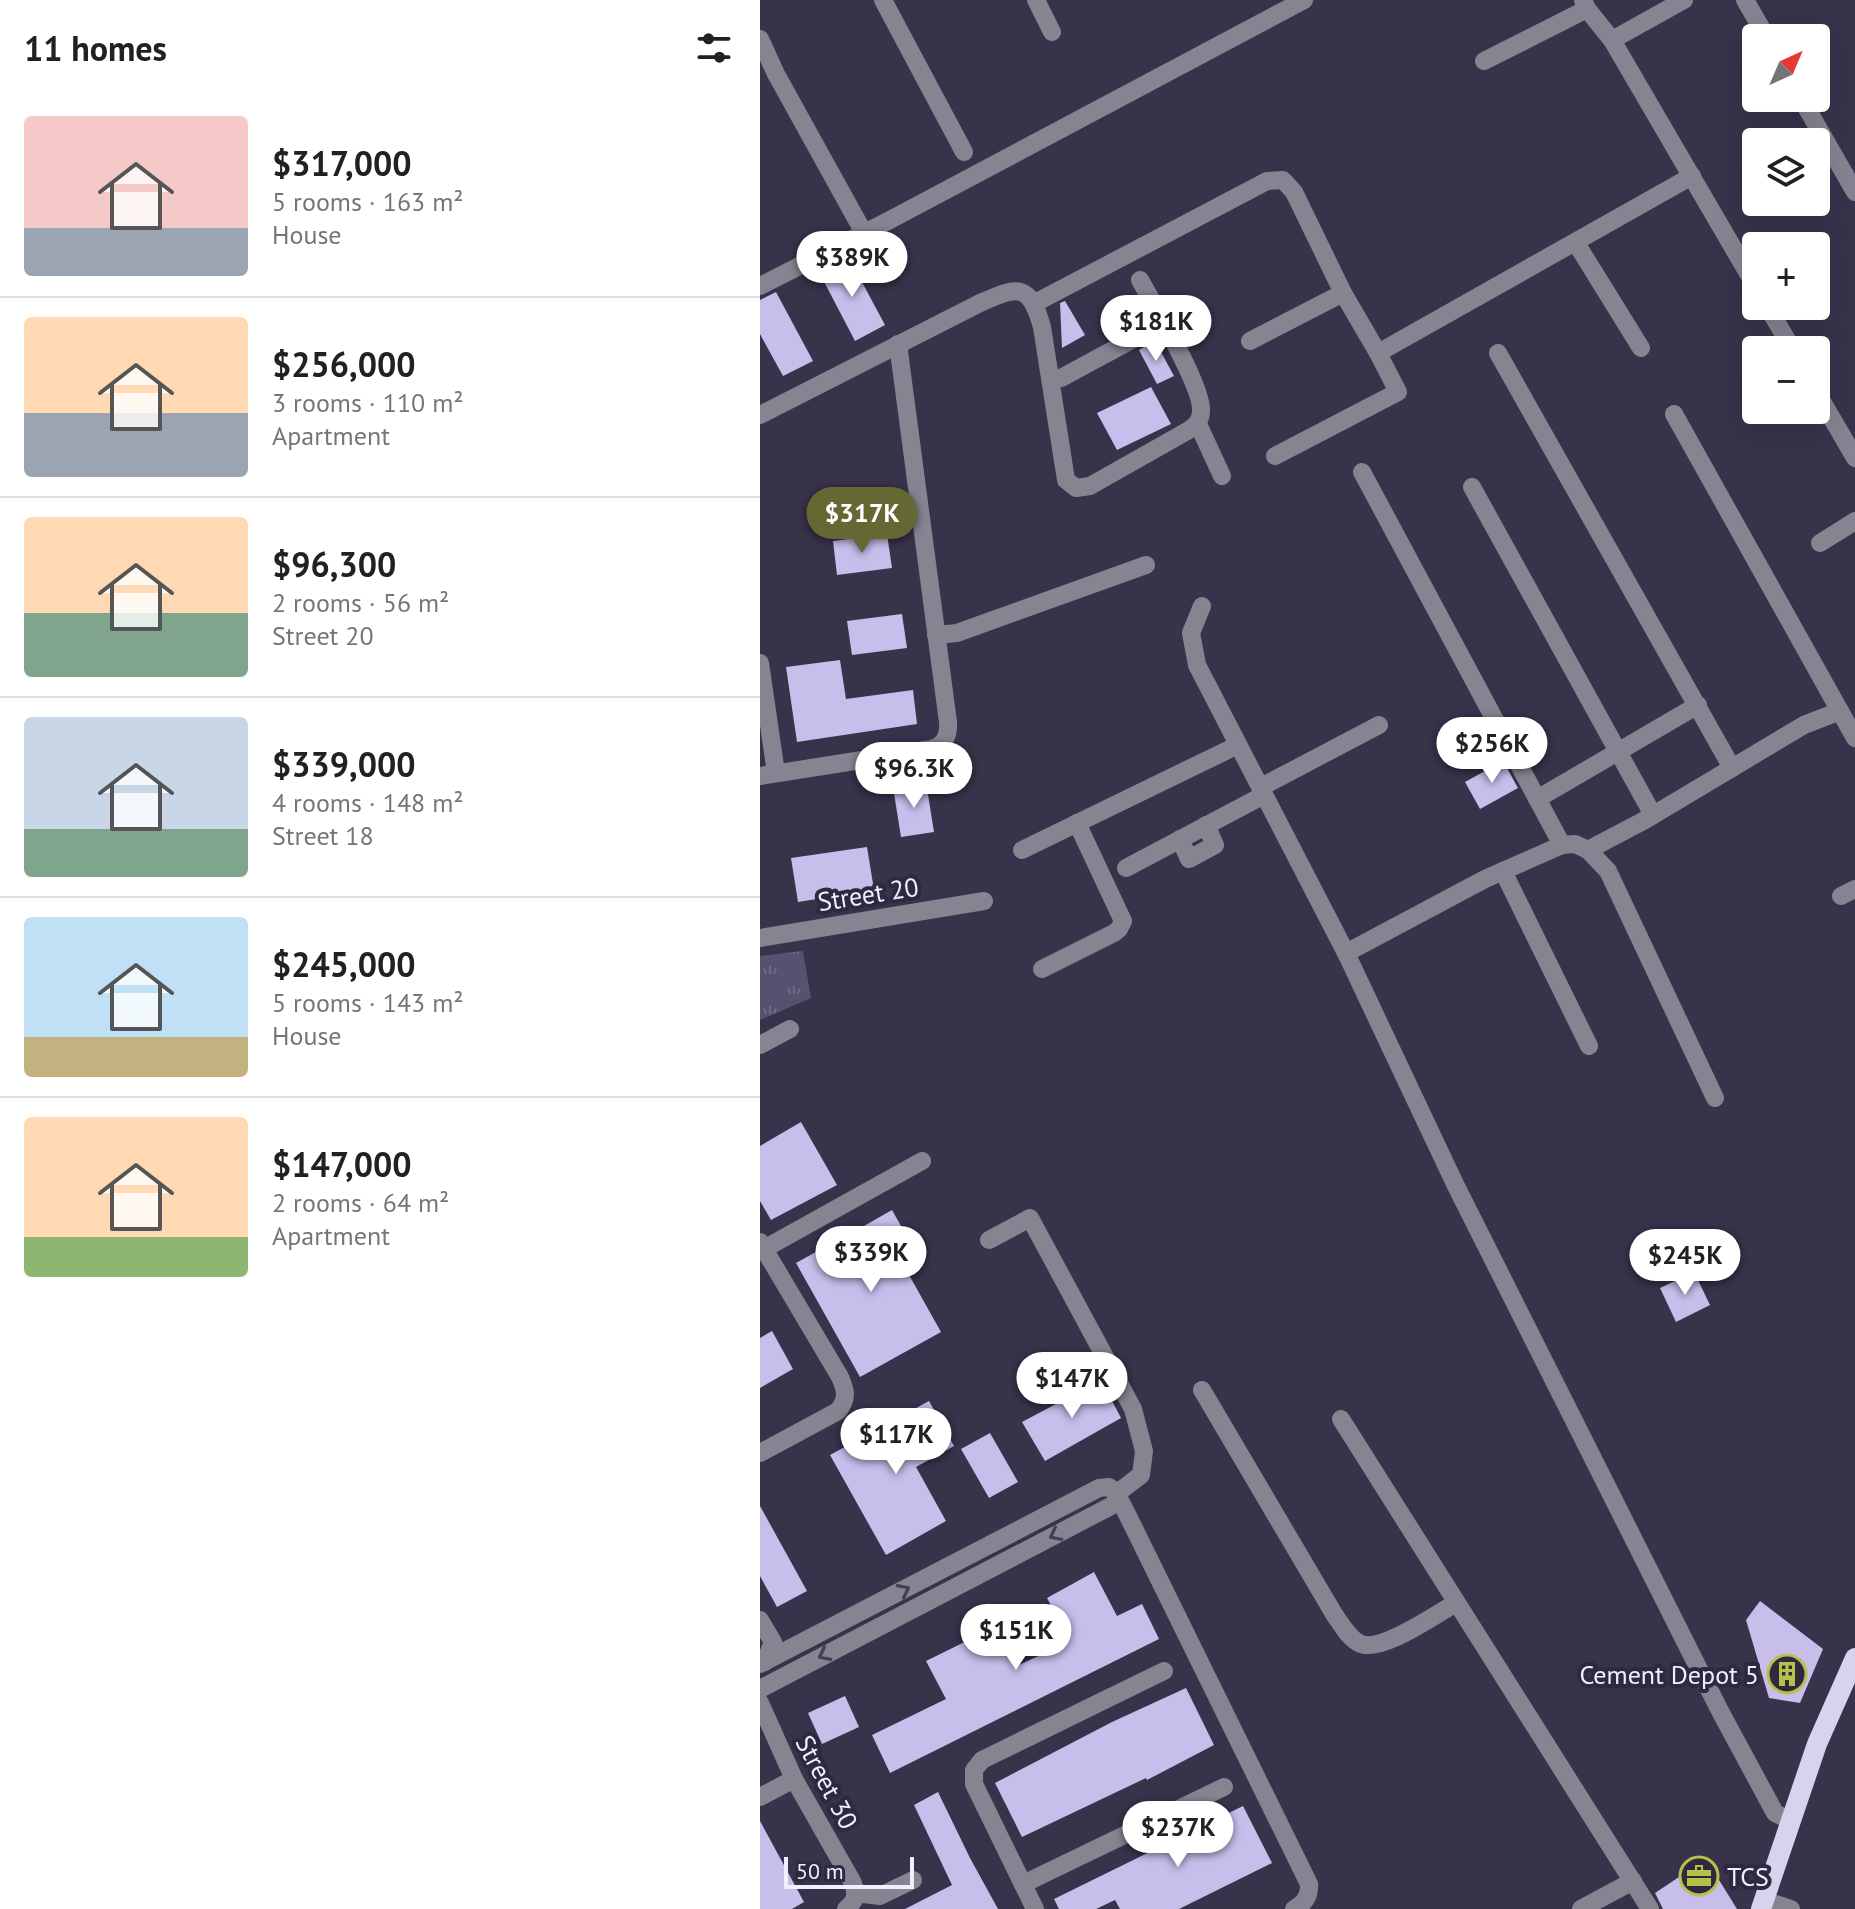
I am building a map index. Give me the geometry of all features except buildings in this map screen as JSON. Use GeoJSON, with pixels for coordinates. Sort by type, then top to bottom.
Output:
{"type":"FeatureCollection","features":[{"type":"Feature","properties":{"kind":"main road"},"geometry":{"type":"LineString","coordinates":[[1762,1904],[1822,1730],[1855,1658]]}},
{"type":"Feature","properties":{"kind":"street"},"geometry":{"type":"LineString","coordinates":[[883,0],[964,152]]}},
{"type":"Feature","properties":{"kind":"street"},"geometry":{"type":"LineString","coordinates":[[1036,0],[1052,32]]}},
{"type":"Feature","properties":{"kind":"street"},"geometry":{"type":"LineString","coordinates":[[760,286],[1304,0]]}},
{"type":"Feature","properties":{"kind":"street"},"geometry":{"type":"LineString","coordinates":[[1612,40],[1684,0]]}},
{"type":"Feature","properties":{"kind":"street"},"geometry":{"type":"LineString","coordinates":[[1745,0],[1759,24]]}},
{"type":"Feature","properties":{"kind":"street"},"geometry":{"type":"LineString","coordinates":[[1484,61],[1585,4],[1612,40],[1742,263]]}},
{"type":"Feature","properties":{"kind":"street"},"geometry":{"type":"LineString","coordinates":[[760,39],[776,74],[864,233]]}},
{"type":"Feature","properties":{"kind":"street"},"geometry":{"type":"LineString","coordinates":[[1809,112],[1855,192]]}},
{"type":"Feature","properties":{"kind":"street"},"geometry":{"type":"LineString","coordinates":[[1378,353],[1692,176]]}},
{"type":"Feature","properties":{"kind":"street"},"geometry":{"type":"LineString","coordinates":[[1035,303],[1267,181],[1283,180],[1294,192],[1343,293],[1398,392],[1275,456]]}},
{"type":"Feature","properties":{"kind":"street"},"geometry":{"type":"LineString","coordinates":[[1576,243],[1641,348]]}},
{"type":"Feature","properties":{"kind":"street"},"geometry":{"type":"LineString","coordinates":[[760,415],[980,303],[1012,290],[1020,291],[1035,303],[1051,380],[1065,475],[1070,486],[1090,486],[1198,424],[1202,413],[1201,400],[1140,280]]}},
{"type":"Feature","properties":{"kind":"street"},"geometry":{"type":"LineString","coordinates":[[1250,341],[1343,293]]}},
{"type":"Feature","properties":{"kind":"street"},"geometry":{"type":"LineString","coordinates":[[1051,380],[1061,378],[1163,323]]}},
{"type":"Feature","properties":{"kind":"street"},"geometry":{"type":"LineString","coordinates":[[760,663],[768,775],[932,749],[941,745],[948,730],[898,344]]}},
{"type":"Feature","properties":{"kind":"street"},"geometry":{"type":"LineString","coordinates":[[1498,353],[1732,768]]}},
{"type":"Feature","properties":{"kind":"street"},"geometry":{"type":"LineString","coordinates":[[1674,414],[1855,738]]}},
{"type":"Feature","properties":{"kind":"street"},"geometry":{"type":"LineString","coordinates":[[1830,415],[1855,458]]}},
{"type":"Feature","properties":{"kind":"street"},"geometry":{"type":"LineString","coordinates":[[1198,424],[1222,476]]}},
{"type":"Feature","properties":{"kind":"street"},"geometry":{"type":"LineString","coordinates":[[1362,472],[1562,845]]}},
{"type":"Feature","properties":{"kind":"street"},"geometry":{"type":"LineString","coordinates":[[1472,487],[1653,815]]}},
{"type":"Feature","properties":{"kind":"street"},"geometry":{"type":"LineString","coordinates":[[1820,543],[1855,521]]}},
{"type":"Feature","properties":{"kind":"street"},"geometry":{"type":"LineString","coordinates":[[936,635],[957,633],[1146,565]]}},
{"type":"Feature","properties":{"kind":"street"},"geometry":{"type":"LineString","coordinates":[[1202,606],[1191,633],[1197,665],[1346,953],[1455,1184],[1720,1711],[1775,1813],[1789,1820]]}},
{"type":"Feature","properties":{"kind":"street"},"geometry":{"type":"LineString","coordinates":[[1537,799],[1698,705]]}},
{"type":"Feature","properties":{"kind":"street"},"geometry":{"type":"LineString","coordinates":[[1588,850],[1804,725],[1840,711]]}},
{"type":"Feature","properties":{"kind":"street"},"geometry":{"type":"LineString","coordinates":[[1126,868],[1180,839],[1189,859],[1215,845],[1206,825],[1379,725]]}},
{"type":"Feature","properties":{"kind":"street"},"geometry":{"type":"LineString","coordinates":[[1022,850],[1238,745]]}},
{"type":"Feature","properties":{"kind":"street"},"geometry":{"type":"LineString","coordinates":[[1042,969],[1114,933],[1123,921],[1077,823]]}},
{"type":"Feature","properties":{"kind":"street"},"geometry":{"type":"LineString","coordinates":[[1346,953],[1503,871],[1562,845],[1575,844],[1588,850],[1608,871],[1715,1098]]}},
{"type":"Feature","properties":{"kind":"street"},"geometry":{"type":"LineString","coordinates":[[1503,871],[1589,1046]]}},
{"type":"Feature","properties":{"kind":"street","name":"Street 20"},"geometry":{"type":"LineString","coordinates":[[760,938],[984,901]]}},
{"type":"Feature","properties":{"kind":"street"},"geometry":{"type":"LineString","coordinates":[[760,1045],[790,1029]]}},
{"type":"Feature","properties":{"kind":"street"},"geometry":{"type":"LineString","coordinates":[[760,1453],[838,1411],[845,1402],[846,1391],[762,1245],[922,1161]]}},
{"type":"Feature","properties":{"kind":"street"},"geometry":{"type":"LineString","coordinates":[[989,1240],[1030,1218],[1133,1409],[1144,1451],[1143,1470],[1139,1479],[1116,1494]]}},
{"type":"Feature","properties":{"kind":"street"},"geometry":{"type":"LineString","coordinates":[[1202,1390],[1350,1637],[1361,1645],[1388,1642],[1456,1603]]}},
{"type":"Feature","properties":{"kind":"street"},"geometry":{"type":"LineString","coordinates":[[1341,1419],[1650,1909]]}},
{"type":"Feature","properties":{"kind":"street"},"geometry":{"type":"LineString","coordinates":[[764,1655],[1099,1488],[1109,1487],[1116,1494],[1309,1884],[1310,1891],[1299,1908]]}},
{"type":"Feature","properties":{"kind":"street"},"geometry":{"type":"LineString","coordinates":[[760,1620],[768,1684],[1111,1506],[1116,1502],[1116,1494]]}},
{"type":"Feature","properties":{"kind":"street"},"geometry":{"type":"LineString","coordinates":[[764,1655],[800,1631]]}},
{"type":"Feature","properties":{"kind":"street"},"geometry":{"type":"LineString","coordinates":[[1035,1909],[974,1784],[974,1770],[982,1760],[1164,1671]]}},
{"type":"Feature","properties":{"kind":"street","name":"Street 30"},"geometry":{"type":"LineString","coordinates":[[760,1703],[852,1895]]}},
{"type":"Feature","properties":{"kind":"street"},"geometry":{"type":"LineString","coordinates":[[760,1797],[794,1779]]}},
{"type":"Feature","properties":{"kind":"street"},"geometry":{"type":"LineString","coordinates":[[1023,1884],[1224,1787]]}},
{"type":"Feature","properties":{"kind":"street"},"geometry":{"type":"LineString","coordinates":[[852,1895],[880,1896],[913,1880]]}},
{"type":"Feature","properties":{"kind":"street"},"geometry":{"type":"LineString","coordinates":[[1581,1909],[1633,1881]]}},
{"type":"Feature","properties":{"kind":"street"},"geometry":{"type":"LineString","coordinates":[[1762,1904],[1791,1909]]}},
{"type":"Feature","properties":{"kind":"green space"},"geometry":{"type":"Polygon","coordinates":[[[803,951],[811,998],[760,1020],[760,956],[803,951]]]}},
{"type":"Feature","properties":{"kind":"place","name":"Cement Depot 5"},"geometry":{"type":"Point","coordinates":[1787,1674]}},
{"type":"Feature","properties":{"kind":"place","name":"TCS"},"geometry":{"type":"Point","coordinates":[1699,1876]}}]}
